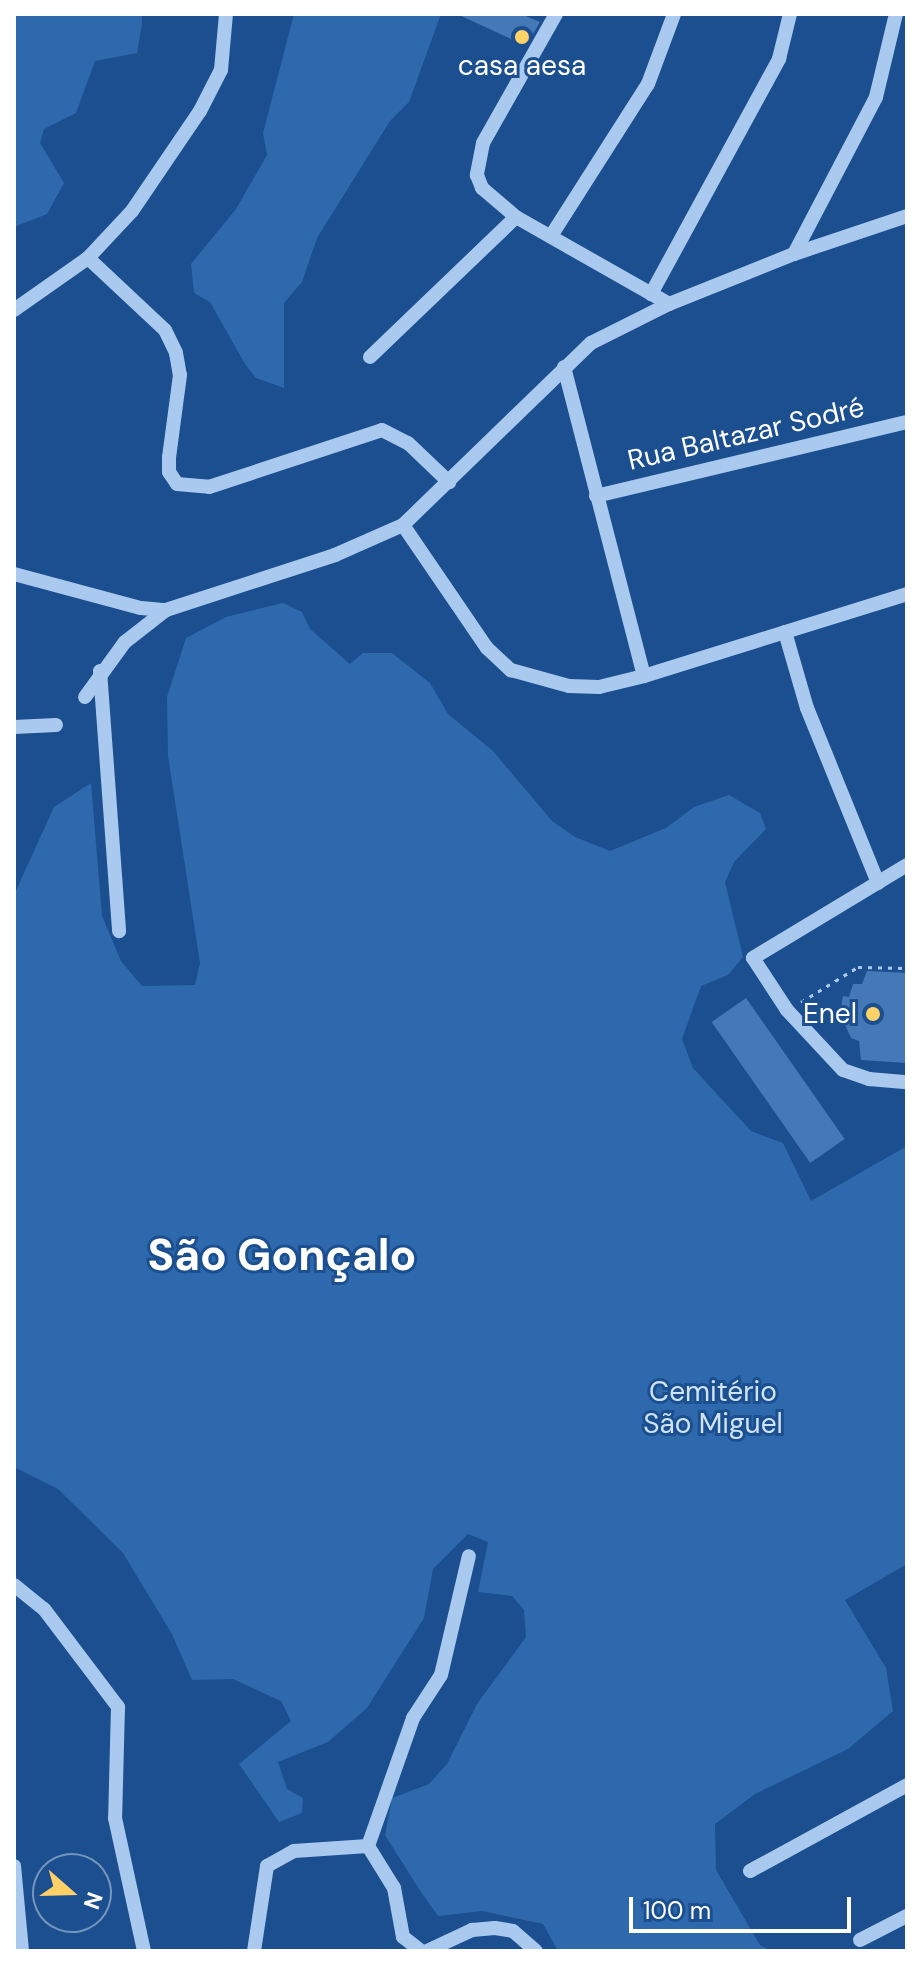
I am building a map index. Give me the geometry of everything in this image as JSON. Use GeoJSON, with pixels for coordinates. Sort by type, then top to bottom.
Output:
{"type":"FeatureCollection","features":[{"type":"Feature","properties":{"kind":"street"},"geometry":{"type":"LineString","coordinates":[[14,310],[88,258],[132,211],[200,111],[221,70],[226,14]]}},
{"type":"Feature","properties":{"kind":"street"},"geometry":{"type":"LineString","coordinates":[[556,14],[477,159],[482,188],[516,217],[669,304]]}},
{"type":"Feature","properties":{"kind":"street"},"geometry":{"type":"LineString","coordinates":[[551,236],[648,84],[674,14]]}},
{"type":"Feature","properties":{"kind":"street"},"geometry":{"type":"LineString","coordinates":[[651,294],[779,59],[790,14]]}},
{"type":"Feature","properties":{"kind":"street"},"geometry":{"type":"LineString","coordinates":[[794,254],[876,97],[896,14]]}},
{"type":"Feature","properties":{"kind":"street"},"geometry":{"type":"LineString","coordinates":[[85,697],[100,671],[125,642],[166,610],[335,555],[403,525],[591,343],[669,304],[794,254],[907,216]]}},
{"type":"Feature","properties":{"kind":"street"},"geometry":{"type":"LineString","coordinates":[[370,357],[516,217]]}},
{"type":"Feature","properties":{"kind":"street"},"geometry":{"type":"LineString","coordinates":[[88,258],[165,330],[176,353],[180,375],[169,472],[177,484],[209,487],[382,430],[408,443],[449,482]]}},
{"type":"Feature","properties":{"kind":"street"},"geometry":{"type":"LineString","coordinates":[[564,367],[644,676]]}},
{"type":"Feature","properties":{"kind":"street","name":"Rua Baltazar Sodré"},"geometry":{"type":"LineString","coordinates":[[596,496],[907,422]]}},
{"type":"Feature","properties":{"kind":"street"},"geometry":{"type":"LineString","coordinates":[[403,525],[487,648],[511,670],[569,686],[599,687],[644,676],[907,594]]}},
{"type":"Feature","properties":{"kind":"street"},"geometry":{"type":"LineString","coordinates":[[14,574],[141,608],[166,610]]}},
{"type":"Feature","properties":{"kind":"street"},"geometry":{"type":"LineString","coordinates":[[785,632],[807,708],[878,883]]}},
{"type":"Feature","properties":{"kind":"street"},"geometry":{"type":"LineString","coordinates":[[100,671],[119,931]]}},
{"type":"Feature","properties":{"kind":"street"},"geometry":{"type":"LineString","coordinates":[[14,727],[56,725]]}},
{"type":"Feature","properties":{"kind":"street"},"geometry":{"type":"LineString","coordinates":[[907,865],[753,958],[787,1010],[843,1070],[869,1079],[907,1082]]}},
{"type":"Feature","properties":{"kind":"street"},"geometry":{"type":"LineString","coordinates":[[368,1846],[413,1718],[441,1675],[469,1556]]}},
{"type":"Feature","properties":{"kind":"street"},"geometry":{"type":"LineString","coordinates":[[14,1585],[44,1609],[109,1691],[118,1707],[115,1818],[144,1951]]}},
{"type":"Feature","properties":{"kind":"street"},"geometry":{"type":"LineString","coordinates":[[750,1871],[907,1785]]}},
{"type":"Feature","properties":{"kind":"street"},"geometry":{"type":"LineString","coordinates":[[368,1846],[394,1888],[402,1944],[421,1951]]}},
{"type":"Feature","properties":{"kind":"street"},"geometry":{"type":"LineString","coordinates":[[254,1951],[267,1866],[294,1851],[368,1846]]}},
{"type":"Feature","properties":{"kind":"street"},"geometry":{"type":"LineString","coordinates":[[14,1866],[22,1951]]}},
{"type":"Feature","properties":{"kind":"street"},"geometry":{"type":"LineString","coordinates":[[860,1940],[907,1916]]}},
{"type":"Feature","properties":{"kind":"street"},"geometry":{"type":"LineString","coordinates":[[427,1951],[472,1930],[495,1928],[513,1931],[536,1951]]}},
{"type":"Feature","properties":{"kind":"path"},"geometry":{"type":"LineString","coordinates":[[787,1010],[858,967],[907,968]]}},
{"type":"Feature","properties":{"kind":"green space"},"geometry":{"type":"Polygon","coordinates":[[[14,14],[142,14],[142,24],[137,53],[95,61],[76,113],[44,129],[40,143],[64,183],[47,214],[14,227],[14,14]]]}},
{"type":"Feature","properties":{"kind":"green space"},"geometry":{"type":"Polygon","coordinates":[[[294,14],[441,14],[409,102],[390,121],[317,238],[302,282],[284,303],[284,388],[256,378],[245,364],[210,302],[194,293],[191,264],[236,209],[267,155],[263,133],[294,14]]]}},
{"type":"Feature","properties":{"kind":"green space","name":"Cemitério São Miguel"},"geometry":{"type":"Polygon","coordinates":[[[283,603],[302,612],[310,629],[350,664],[363,653],[392,653],[430,683],[448,714],[493,751],[552,821],[575,837],[610,851],[666,828],[694,807],[729,795],[760,813],[766,829],[734,862],[725,882],[743,957],[728,975],[701,986],[682,1039],[693,1068],[751,1131],[783,1143],[811,1201],[907,1146],[907,1564],[845,1600],[886,1668],[893,1711],[848,1749],[755,1794],[715,1824],[716,1870],[760,1945],[771,1951],[558,1951],[543,1924],[482,1911],[438,1916],[419,1889],[385,1835],[392,1798],[429,1784],[447,1764],[477,1704],[526,1637],[524,1610],[512,1596],[478,1592],[488,1542],[468,1534],[433,1569],[424,1618],[367,1708],[328,1742],[278,1762],[287,1789],[303,1798],[302,1813],[279,1822],[239,1764],[291,1721],[281,1701],[233,1679],[192,1680],[172,1634],[123,1553],[58,1489],[14,1467],[14,895],[54,807],[91,783],[102,916],[121,961],[142,986],[195,985],[200,963],[168,756],[167,697],[186,638],[226,617],[283,603]]]}},
{"type":"Feature","properties":{"kind":"building","name":"casa aesa"},"geometry":{"type":"Polygon","coordinates":[[[457,14],[521,14],[540,22],[526,46],[457,14]]]}},
{"type":"Feature","properties":{"kind":"building","name":"Enel"},"geometry":{"type":"Polygon","coordinates":[[[867,971],[907,973],[907,1063],[861,1060],[859,1041],[851,1038],[845,1025],[838,1024],[843,996],[849,997],[853,984],[862,984],[867,971]]]}},
{"type":"Feature","properties":{"kind":"building"},"geometry":{"type":"Polygon","coordinates":[[[746,998],[845,1139],[810,1163],[712,1022],[746,998]]]}},
{"type":"Feature","properties":{"kind":"place","name":"casa aesa"},"geometry":{"type":"Point","coordinates":[522,37]}},
{"type":"Feature","properties":{"kind":"place","name":"Enel"},"geometry":{"type":"Point","coordinates":[873,1014]}},
{"type":"Feature","properties":{"kind":"district","name":"São Gonçalo"},"geometry":{"type":"Point","coordinates":[282,1255]}}]}
